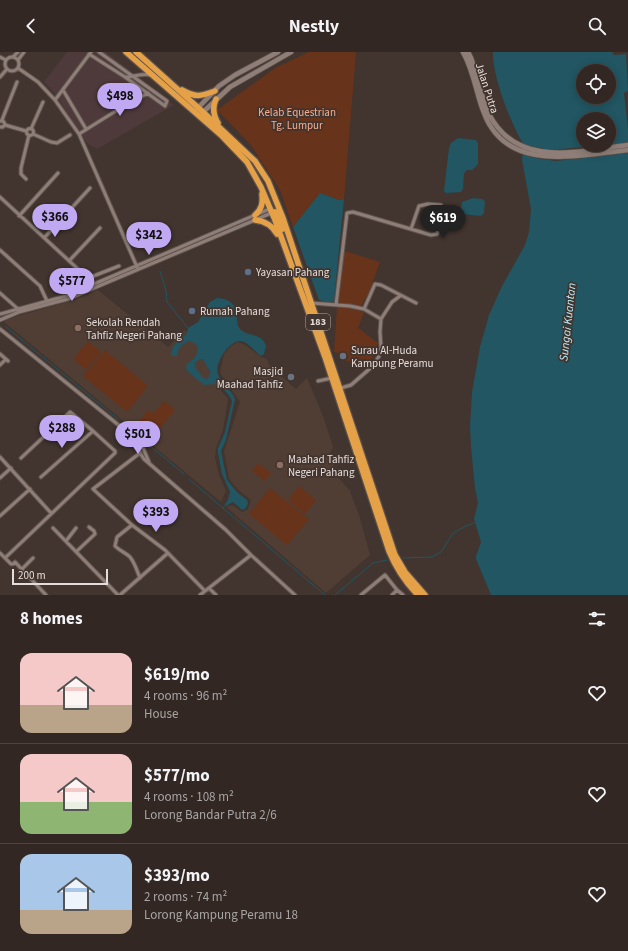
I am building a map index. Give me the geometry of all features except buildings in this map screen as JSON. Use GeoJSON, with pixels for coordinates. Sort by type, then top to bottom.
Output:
{"type":"FeatureCollection","features":[{"type":"Feature","properties":{"kind":"highway","name":"183"},"geometry":{"type":"LineString","coordinates":[[126,52],[157,79],[223,131],[255,162],[268,182],[283,218],[341,388],[393,556]]}},
{"type":"Feature","properties":{"kind":"highway","name":"183"},"geometry":{"type":"LineString","coordinates":[[136,52],[169,81],[196,110]]}},
{"type":"Feature","properties":{"kind":"highway"},"geometry":{"type":"LineString","coordinates":[[169,81],[192,96],[201,95],[215,90]]}},
{"type":"Feature","properties":{"kind":"highway"},"geometry":{"type":"LineString","coordinates":[[216,99],[213,106],[213,112],[223,131]]}},
{"type":"Feature","properties":{"kind":"highway","name":"183"},"geometry":{"type":"LineString","coordinates":[[201,114],[247,162],[261,187],[284,244],[332,378],[393,556],[406,582],[418,595]]}},
{"type":"Feature","properties":{"kind":"highway"},"geometry":{"type":"LineString","coordinates":[[250,157],[273,202],[271,210],[277,214],[291,251],[296,255]]}},
{"type":"Feature","properties":{"kind":"highway"},"geometry":{"type":"LineString","coordinates":[[261,187],[263,203],[255,218],[265,222],[275,229],[284,244]]}},
{"type":"Feature","properties":{"kind":"highway","name":"183"},"geometry":{"type":"LineString","coordinates":[[399,567],[425,595]]}},
{"type":"Feature","properties":{"kind":"main road"},"geometry":{"type":"LineString","coordinates":[[196,110],[215,90],[235,75],[278,52]]}},
{"type":"Feature","properties":{"kind":"main road"},"geometry":{"type":"LineString","coordinates":[[201,114],[216,99],[240,80],[291,52]]}},
{"type":"Feature","properties":{"kind":"main road","name":"Jalan Putra"},"geometry":{"type":"LineString","coordinates":[[463,52],[468,61],[484,114],[501,135],[516,149],[536,156],[555,158],[628,150]]}},
{"type":"Feature","properties":{"kind":"main road","name":"Jalan Putra"},"geometry":{"type":"LineString","coordinates":[[468,52],[472,58],[488,112],[501,135],[526,148],[556,153],[628,146]]}},
{"type":"Feature","properties":{"kind":"street"},"geometry":{"type":"LineString","coordinates":[[6,60],[13,57],[18,52]]}},
{"type":"Feature","properties":{"kind":"street"},"geometry":{"type":"LineString","coordinates":[[18,68],[18,60],[24,52]]}},
{"type":"Feature","properties":{"kind":"street"},"geometry":{"type":"LineString","coordinates":[[55,100],[90,53],[165,106],[167,101],[99,52]]}},
{"type":"Feature","properties":{"kind":"street"},"geometry":{"type":"LineString","coordinates":[[0,57],[6,60]]}},
{"type":"Feature","properties":{"kind":"street"},"geometry":{"type":"LineString","coordinates":[[13,57],[18,60]]}},
{"type":"Feature","properties":{"kind":"street"},"geometry":{"type":"LineString","coordinates":[[6,60],[5,65],[7,69]]}},
{"type":"Feature","properties":{"kind":"street"},"geometry":{"type":"LineString","coordinates":[[7,69],[13,71],[18,68]]}},
{"type":"Feature","properties":{"kind":"street"},"geometry":{"type":"LineString","coordinates":[[18,68],[38,82],[55,100],[79,134],[137,267]]}},
{"type":"Feature","properties":{"kind":"street"},"geometry":{"type":"LineString","coordinates":[[0,77],[7,69]]}},
{"type":"Feature","properties":{"kind":"street"},"geometry":{"type":"LineString","coordinates":[[125,77],[135,77],[145,74],[157,79]]}},
{"type":"Feature","properties":{"kind":"street"},"geometry":{"type":"LineString","coordinates":[[17,82],[1,120],[5,122],[5,125],[26,131],[31,129],[43,102]]}},
{"type":"Feature","properties":{"kind":"street"},"geometry":{"type":"LineString","coordinates":[[63,90],[86,129]]}},
{"type":"Feature","properties":{"kind":"street"},"geometry":{"type":"LineString","coordinates":[[79,134],[148,93]]}},
{"type":"Feature","properties":{"kind":"street"},"geometry":{"type":"LineString","coordinates":[[0,128],[5,125]]}},
{"type":"Feature","properties":{"kind":"street"},"geometry":{"type":"LineString","coordinates":[[31,129],[33,130],[33,134],[57,143],[70,135]]}},
{"type":"Feature","properties":{"kind":"street"},"geometry":{"type":"LineString","coordinates":[[26,131],[29,136],[21,168],[21,174],[26,179]]}},
{"type":"Feature","properties":{"kind":"street"},"geometry":{"type":"LineString","coordinates":[[29,136],[33,134]]}},
{"type":"Feature","properties":{"kind":"street"},"geometry":{"type":"LineString","coordinates":[[19,216],[58,173]]}},
{"type":"Feature","properties":{"kind":"street"},"geometry":{"type":"LineString","coordinates":[[44,238],[90,188]]}},
{"type":"Feature","properties":{"kind":"street"},"geometry":{"type":"LineString","coordinates":[[1,200],[79,270],[86,279],[89,288]]}},
{"type":"Feature","properties":{"kind":"street"},"geometry":{"type":"LineString","coordinates":[[336,305],[347,213],[356,213],[431,235],[437,234],[440,226],[441,205],[428,204],[419,206],[411,229]]}},
{"type":"Feature","properties":{"kind":"street"},"geometry":{"type":"LineString","coordinates":[[0,320],[19,312],[68,299],[137,267],[255,218],[269,214],[271,210]]}},
{"type":"Feature","properties":{"kind":"street"},"geometry":{"type":"LineString","coordinates":[[69,261],[100,228]]}},
{"type":"Feature","properties":{"kind":"street"},"geometry":{"type":"LineString","coordinates":[[0,250],[40,286],[48,305]]}},
{"type":"Feature","properties":{"kind":"street"},"geometry":{"type":"LineString","coordinates":[[86,279],[119,266]]}},
{"type":"Feature","properties":{"kind":"street"},"geometry":{"type":"LineString","coordinates":[[364,309],[375,284],[381,285],[416,303]]}},
{"type":"Feature","properties":{"kind":"street"},"geometry":{"type":"LineString","coordinates":[[0,314],[66,296],[89,288]]}},
{"type":"Feature","properties":{"kind":"street"},"geometry":{"type":"LineString","coordinates":[[0,293],[18,309]]}},
{"type":"Feature","properties":{"kind":"street"},"geometry":{"type":"LineString","coordinates":[[341,388],[354,383],[376,362],[381,347],[381,319],[392,302],[400,296]]}},
{"type":"Feature","properties":{"kind":"street"},"geometry":{"type":"LineString","coordinates":[[311,303],[364,309],[381,319]]}},
{"type":"Feature","properties":{"kind":"street"},"geometry":{"type":"LineString","coordinates":[[0,330],[137,440],[143,448],[150,464]]}},
{"type":"Feature","properties":{"kind":"street"},"geometry":{"type":"LineString","coordinates":[[0,354],[7,360],[0,365]]}},
{"type":"Feature","properties":{"kind":"street"},"geometry":{"type":"LineString","coordinates":[[318,381],[332,378]]}},
{"type":"Feature","properties":{"kind":"street"},"geometry":{"type":"LineString","coordinates":[[5,558],[115,451],[72,414],[68,413],[21,458]]}},
{"type":"Feature","properties":{"kind":"street"},"geometry":{"type":"LineString","coordinates":[[41,478],[93,431]]}},
{"type":"Feature","properties":{"kind":"street"},"geometry":{"type":"LineString","coordinates":[[137,440],[140,453],[144,459],[226,530],[295,595]]}},
{"type":"Feature","properties":{"kind":"street"},"geometry":{"type":"LineString","coordinates":[[140,453],[93,489],[132,525],[168,553],[205,591]]}},
{"type":"Feature","properties":{"kind":"street"},"geometry":{"type":"LineString","coordinates":[[0,457],[51,513]]}},
{"type":"Feature","properties":{"kind":"street"},"geometry":{"type":"LineString","coordinates":[[0,478],[11,468]]}},
{"type":"Feature","properties":{"kind":"street"},"geometry":{"type":"LineString","coordinates":[[0,516],[30,489]]}},
{"type":"Feature","properties":{"kind":"street"},"geometry":{"type":"LineString","coordinates":[[132,525],[117,537],[115,546],[130,557],[140,578]]}},
{"type":"Feature","properties":{"kind":"street"},"geometry":{"type":"LineString","coordinates":[[77,551],[95,534],[89,527]]}},
{"type":"Feature","properties":{"kind":"street"},"geometry":{"type":"LineString","coordinates":[[54,528],[119,595],[168,553]]}},
{"type":"Feature","properties":{"kind":"street"},"geometry":{"type":"LineString","coordinates":[[66,541],[76,528]]}},
{"type":"Feature","properties":{"kind":"street"},"geometry":{"type":"LineString","coordinates":[[0,553],[10,564],[15,562],[46,595]]}},
{"type":"Feature","properties":{"kind":"street"},"geometry":{"type":"LineString","coordinates":[[200,595],[251,555]]}},
{"type":"Feature","properties":{"kind":"street"},"geometry":{"type":"LineString","coordinates":[[22,569],[33,558]]}},
{"type":"Feature","properties":{"kind":"street"},"geometry":{"type":"LineString","coordinates":[[361,595],[384,575],[403,595]]}},
{"type":"Feature","properties":{"kind":"street"},"geometry":{"type":"LineString","coordinates":[[209,588],[216,595]]}},
{"type":"Feature","properties":{"kind":"street"},"geometry":{"type":"LineString","coordinates":[[392,595],[397,590]]}},
{"type":"Feature","properties":{"kind":"shaded area"},"geometry":{"type":"Polygon","coordinates":[[[67,52],[106,52],[174,105],[97,149],[88,144],[53,91],[44,82],[67,52]]]}},
{"type":"Feature","properties":{"kind":"shaded area"},"geometry":{"type":"Polygon","coordinates":[[[98,290],[168,347],[184,330],[202,347],[212,380],[228,399],[223,430],[216,448],[215,458],[219,475],[226,491],[221,502],[4,322],[7,319],[72,301],[98,290]]]}},
{"type":"Feature","properties":{"kind":"shaded area","name":"Maahad Tahfiz Negeri Pahang"},"geometry":{"type":"Polygon","coordinates":[[[238,342],[245,345],[261,357],[267,359],[269,365],[296,389],[307,378],[323,416],[333,447],[330,453],[338,477],[350,491],[359,515],[370,555],[326,593],[226,507],[232,505],[242,512],[248,509],[251,500],[237,489],[229,479],[224,451],[240,402],[220,373],[224,354],[231,346],[238,342]]]}},
{"type":"Feature","properties":{"kind":"green space","name":"Kelab Equestrian Tg. Lumpur"},"geometry":{"type":"Polygon","coordinates":[[[309,52],[356,52],[344,199],[339,200],[320,193],[293,227],[280,190],[251,145],[217,110],[275,68],[309,52]]]}},
{"type":"Feature","properties":{"kind":"green space"},"geometry":{"type":"Polygon","coordinates":[[[345,251],[380,262],[369,292],[361,306],[338,303],[343,254],[345,251]]]}},
{"type":"Feature","properties":{"kind":"green space"},"geometry":{"type":"Polygon","coordinates":[[[337,307],[357,309],[364,312],[358,328],[378,343],[369,365],[345,361],[349,357],[342,351],[339,353],[334,352],[337,307]]]}},
{"type":"Feature","properties":{"kind":"green space"},"geometry":{"type":"Polygon","coordinates":[[[88,341],[101,352],[86,370],[73,359],[88,341]]]}},
{"type":"Feature","properties":{"kind":"green space"},"geometry":{"type":"Polygon","coordinates":[[[105,350],[148,386],[127,412],[83,376],[105,350]]]}},
{"type":"Feature","properties":{"kind":"green space"},"geometry":{"type":"Polygon","coordinates":[[[164,401],[175,410],[155,434],[139,421],[148,410],[153,414],[164,401]]]}},
{"type":"Feature","properties":{"kind":"green space"},"geometry":{"type":"Polygon","coordinates":[[[258,463],[271,473],[265,481],[252,471],[258,463]]]}},
{"type":"Feature","properties":{"kind":"green space"},"geometry":{"type":"Polygon","coordinates":[[[299,486],[316,500],[305,514],[288,500],[299,486]]]}},
{"type":"Feature","properties":{"kind":"green space"},"geometry":{"type":"Polygon","coordinates":[[[270,488],[309,519],[287,545],[249,514],[270,488]]]}},
{"type":"Feature","properties":{"kind":"water","name":"Sungai Kuantan"},"geometry":{"type":"Polygon","coordinates":[[[493,52],[612,52],[614,55],[626,54],[628,91],[624,93],[628,129],[628,595],[491,595],[476,559],[481,542],[474,519],[478,503],[471,447],[470,426],[472,392],[480,347],[489,315],[502,286],[525,245],[529,232],[531,209],[522,160],[524,145],[508,113],[496,73],[493,52]]]}},
{"type":"Feature","properties":{"kind":"water"},"geometry":{"type":"Polygon","coordinates":[[[458,138],[476,140],[478,143],[478,164],[472,170],[467,170],[464,173],[463,189],[461,192],[446,193],[444,191],[449,148],[451,143],[458,138]]]}},
{"type":"Feature","properties":{"kind":"water"},"geometry":{"type":"Polygon","coordinates":[[[320,193],[339,200],[344,199],[334,301],[331,303],[319,300],[293,227],[320,193]]]}},
{"type":"Feature","properties":{"kind":"water"},"geometry":{"type":"Polygon","coordinates":[[[473,198],[482,199],[485,201],[484,213],[481,216],[462,214],[462,202],[473,198]]]}},
{"type":"Feature","properties":{"kind":"water"},"geometry":{"type":"Polygon","coordinates":[[[217,298],[231,303],[235,307],[237,322],[241,330],[259,337],[266,346],[264,354],[261,356],[246,343],[241,341],[236,342],[227,348],[220,359],[217,370],[219,378],[232,393],[235,399],[226,440],[221,451],[227,480],[237,492],[247,500],[248,504],[245,509],[242,510],[233,502],[226,506],[225,504],[228,500],[230,492],[222,474],[218,453],[218,448],[225,432],[232,401],[221,386],[214,384],[204,385],[186,370],[187,363],[194,358],[198,350],[195,344],[187,341],[179,348],[177,356],[172,356],[171,354],[174,345],[186,335],[188,328],[198,322],[210,302],[217,298]],[[200,359],[195,363],[195,367],[203,378],[208,379],[210,372],[203,359],[200,359]]]}},
{"type":"Feature","properties":{"kind":"pier"},"geometry":{"type":"Polygon","coordinates":[[[628,143],[628,153],[556,161],[520,154],[522,147],[529,146],[550,150],[576,148],[576,152],[616,152],[616,144],[628,143]]]}},
{"type":"Feature","properties":{"kind":"waterway"},"geometry":{"type":"LineString","coordinates":[[160,271],[166,291],[167,302],[188,328]]}},
{"type":"Feature","properties":{"kind":"waterway"},"geometry":{"type":"LineString","coordinates":[[5,326],[118,419]]}},
{"type":"Feature","properties":{"kind":"waterway"},"geometry":{"type":"LineString","coordinates":[[130,429],[184,474]]}},
{"type":"Feature","properties":{"kind":"waterway"},"geometry":{"type":"LineString","coordinates":[[189,479],[325,595]]}},
{"type":"Feature","properties":{"kind":"waterway"},"geometry":{"type":"LineString","coordinates":[[223,508],[226,504]]}},
{"type":"Feature","properties":{"kind":"waterway"},"geometry":{"type":"LineString","coordinates":[[403,558],[432,557],[441,552],[453,533],[474,523]]}},
{"type":"Feature","properties":{"kind":"waterway"},"geometry":{"type":"LineString","coordinates":[[335,595],[373,563],[387,560]]}},
{"type":"Feature","properties":{"kind":"place","name":"Yayasan Pahang"},"geometry":{"type":"Point","coordinates":[248,272]}},
{"type":"Feature","properties":{"kind":"place","name":"Rumah Pahang"},"geometry":{"type":"Point","coordinates":[192,311]}},
{"type":"Feature","properties":{"kind":"place","name":"Sekolah Rendah Tahfiz Negeri Pahang"},"geometry":{"type":"Point","coordinates":[78,328]}},
{"type":"Feature","properties":{"kind":"place","name":"Surau Al-Huda Kampung Peramu"},"geometry":{"type":"Point","coordinates":[343,356]}},
{"type":"Feature","properties":{"kind":"place","name":"Masjid Maahad Tahfiz"},"geometry":{"type":"Point","coordinates":[291,377]}},
{"type":"Feature","properties":{"kind":"place","name":"Maahad Tahfiz Negeri Pahang"},"geometry":{"type":"Point","coordinates":[280,465]}}]}
